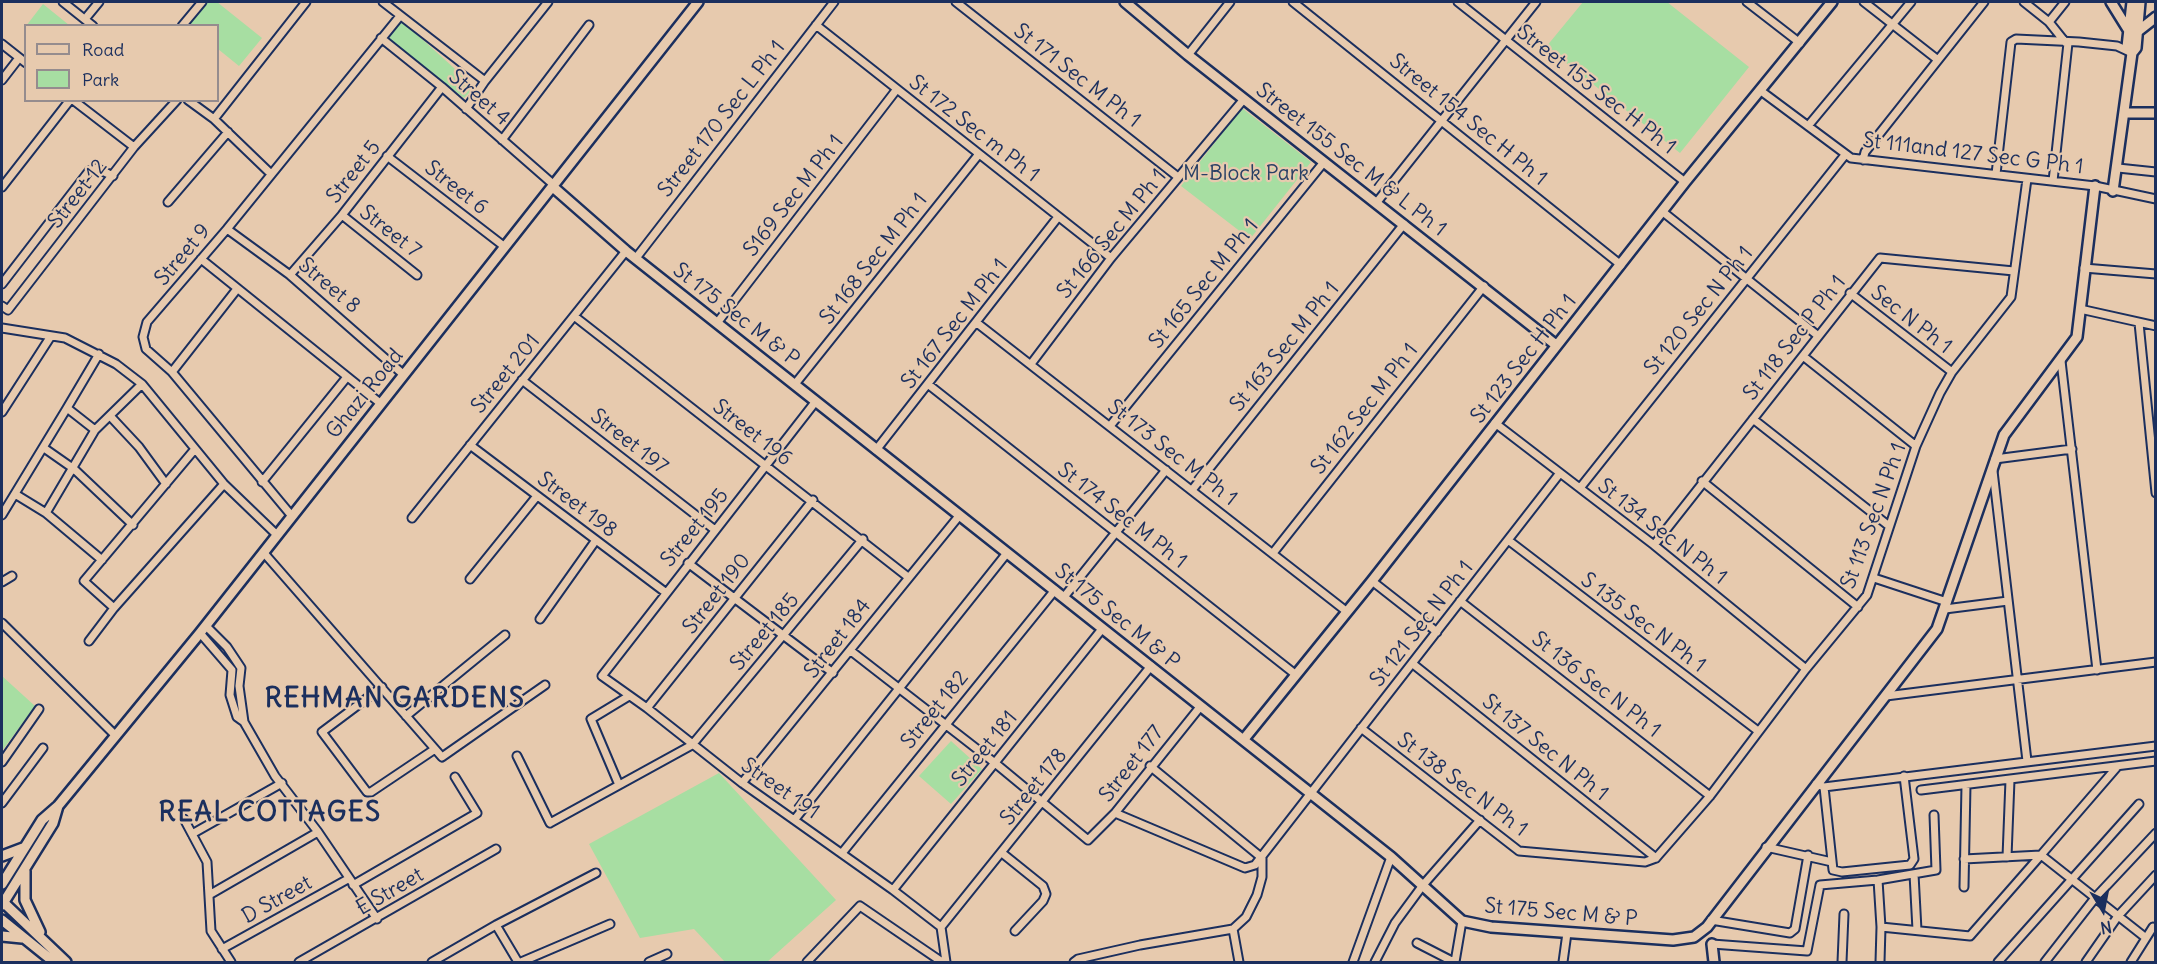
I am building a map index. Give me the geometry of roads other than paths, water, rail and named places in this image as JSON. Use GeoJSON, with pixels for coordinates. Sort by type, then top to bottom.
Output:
{"type":"FeatureCollection","features":[{"type":"Feature","properties":{"kind":"street"},"geometry":{"type":"LineString","coordinates":[[63,2],[91,24]]}},
{"type":"Feature","properties":{"kind":"street"},"geometry":{"type":"LineString","coordinates":[[85,19],[99,2]]}},
{"type":"Feature","properties":{"kind":"street"},"geometry":{"type":"LineString","coordinates":[[184,24],[202,2]]}},
{"type":"Feature","properties":{"kind":"street"},"geometry":{"type":"LineString","coordinates":[[214,118],[306,2]]}},
{"type":"Feature","properties":{"kind":"street"},"geometry":{"type":"LineString","coordinates":[[383,2],[485,81]]}},
{"type":"Feature","properties":{"kind":"street"},"geometry":{"type":"LineString","coordinates":[[466,109],[546,2]]}},
{"type":"Feature","properties":{"kind":"street","name":"Ghazi Road"},"geometry":{"type":"LineString","coordinates":[[2,884],[42,820],[58,806],[264,553],[291,515],[506,247],[698,2]]}},
{"type":"Feature","properties":{"kind":"street","name":"Street 170 Sec L Ph 1"},"geometry":{"type":"LineString","coordinates":[[636,258],[834,2]]}},
{"type":"Feature","properties":{"kind":"street","name":"St 171 Sec M Ph 1"},"geometry":{"type":"LineString","coordinates":[[956,2],[1178,177]]}},
{"type":"Feature","properties":{"kind":"street","name":"Street 155 Sec M & L Ph 1"},"geometry":{"type":"LineString","coordinates":[[1125,2],[1188,55],[1556,345]]}},
{"type":"Feature","properties":{"kind":"street"},"geometry":{"type":"LineString","coordinates":[[1188,55],[1230,2]]}},
{"type":"Feature","properties":{"kind":"street","name":"Street 154 Sec H Ph 1"},"geometry":{"type":"LineString","coordinates":[[1293,2],[1621,265]]}},
{"type":"Feature","properties":{"kind":"street","name":"Street 153 Sec H Ph 1"},"geometry":{"type":"LineString","coordinates":[[1458,2],[1685,182]]}},
{"type":"Feature","properties":{"kind":"street"},"geometry":{"type":"LineString","coordinates":[[1377,202],[1536,2]]}},
{"type":"Feature","properties":{"kind":"street"},"geometry":{"type":"LineString","coordinates":[[1748,2],[1800,43]]}},
{"type":"Feature","properties":{"kind":"street","name":"St 123 Sec H Ph 1"},"geometry":{"type":"LineString","coordinates":[[1244,739],[1372,581],[1685,182],[1832,2]]}},
{"type":"Feature","properties":{"kind":"street"},"geometry":{"type":"LineString","coordinates":[[1864,2],[1938,60]]}},
{"type":"Feature","properties":{"kind":"street"},"geometry":{"type":"LineString","coordinates":[[1808,126],[1911,2]]}},
{"type":"Feature","properties":{"kind":"street"},"geometry":{"type":"LineString","coordinates":[[1863,160],[1865,152],[1984,2]]}},
{"type":"Feature","properties":{"kind":"street"},"geometry":{"type":"LineString","coordinates":[[2024,2],[2049,22],[2067,43],[2052,181]]}},
{"type":"Feature","properties":{"kind":"street"},"geometry":{"type":"LineString","coordinates":[[2049,22],[2065,2]]}},
{"type":"Feature","properties":{"kind":"street"},"geometry":{"type":"LineString","coordinates":[[2111,2],[2133,32]]}},
{"type":"Feature","properties":{"kind":"street"},"geometry":{"type":"LineString","coordinates":[[2132,2],[2133,32]]}},
{"type":"Feature","properties":{"kind":"street"},"geometry":{"type":"LineString","coordinates":[[2113,191],[2126,112],[2132,53],[2127,47],[2140,2]]}},
{"type":"Feature","properties":{"kind":"street","name":"Street 9"},"geometry":{"type":"LineString","coordinates":[[291,515],[172,372],[146,349],[143,337],[147,322],[227,229],[400,15]]}},
{"type":"Feature","properties":{"kind":"street"},"geometry":{"type":"LineString","coordinates":[[2133,32],[2156,17]]}},
{"type":"Feature","properties":{"kind":"street"},"geometry":{"type":"LineString","coordinates":[[502,140],[589,25]]}},
{"type":"Feature","properties":{"kind":"street","name":"St 172 Sec m Ph 1"},"geometry":{"type":"LineString","coordinates":[[816,25],[1112,258]]}},
{"type":"Feature","properties":{"kind":"street","name":"Street 4"},"geometry":{"type":"LineString","coordinates":[[381,38],[442,87],[554,186]]}},
{"type":"Feature","properties":{"kind":"street"},"geometry":{"type":"LineString","coordinates":[[1996,174],[2010,44],[2013,40],[2117,46],[2132,53]]}},
{"type":"Feature","properties":{"kind":"street"},"geometry":{"type":"LineString","coordinates":[[2,44],[24,62]]}},
{"type":"Feature","properties":{"kind":"street"},"geometry":{"type":"LineString","coordinates":[[2,80],[19,58]]}},
{"type":"Feature","properties":{"kind":"street","name":"Street 5"},"geometry":{"type":"LineString","coordinates":[[290,275],[342,215],[442,87]]}},
{"type":"Feature","properties":{"kind":"street","name":"S169 Sec M Ph 1"},"geometry":{"type":"LineString","coordinates":[[717,322],[897,89]]}},
{"type":"Feature","properties":{"kind":"street","name":"St 111and 127 Sec G Ph 1"},"geometry":{"type":"LineString","coordinates":[[1761,91],[1845,156],[1863,160],[2095,186],[2156,199]]}},
{"type":"Feature","properties":{"kind":"street","name":"St 166 Sec M Ph 1"},"geometry":{"type":"LineString","coordinates":[[1032,364],[1112,258],[1244,99]]}},
{"type":"Feature","properties":{"kind":"street"},"geometry":{"type":"LineString","coordinates":[[2,187],[70,102]]}},
{"type":"Feature","properties":{"kind":"street"},"geometry":{"type":"LineString","coordinates":[[75,102],[134,147]]}},
{"type":"Feature","properties":{"kind":"street","name":"Street 12"},"geometry":{"type":"LineString","coordinates":[[5,308],[134,147],[175,102]]}},
{"type":"Feature","properties":{"kind":"street"},"geometry":{"type":"LineString","coordinates":[[191,102],[214,118],[270,173]]}},
{"type":"Feature","properties":{"kind":"street"},"geometry":{"type":"LineString","coordinates":[[2126,112],[2156,112]]}},
{"type":"Feature","properties":{"kind":"street"},"geometry":{"type":"LineString","coordinates":[[168,202],[228,132]]}},
{"type":"Feature","properties":{"kind":"street","name":"St 168 Sec M Ph 1"},"geometry":{"type":"LineString","coordinates":[[795,384],[979,154]]}},
{"type":"Feature","properties":{"kind":"street","name":"Street 6"},"geometry":{"type":"LineString","coordinates":[[387,156],[506,247]]}},
{"type":"Feature","properties":{"kind":"street","name":"St 120 Sec N Ph 1"},"geometry":{"type":"LineString","coordinates":[[1580,488],[1845,156]]}},
{"type":"Feature","properties":{"kind":"street","name":"St 165 Sec M Ph 1"},"geometry":{"type":"LineString","coordinates":[[1110,426],[1324,162]]}},
{"type":"Feature","properties":{"kind":"street"},"geometry":{"type":"LineString","coordinates":[[2,284],[89,171],[96,168],[113,176]]}},
{"type":"Feature","properties":{"kind":"street"},"geometry":{"type":"LineString","coordinates":[[2118,168],[2156,172]]}},
{"type":"Feature","properties":{"kind":"street","name":"St 113 Sec N Ph 1"},"geometry":{"type":"LineString","coordinates":[[1656,858],[1710,796],[1806,669],[1867,595],[1917,446],[1952,372],[2005,309],[2011,297],[2027,179]]}},
{"type":"Feature","properties":{"kind":"street","name":"St 175 Sec M & P"},"geometry":{"type":"LineString","coordinates":[[554,186],[626,251],[1390,856],[1462,921],[1491,927],[1673,940],[1694,937],[1709,923]]}},
{"type":"Feature","properties":{"kind":"street"},"geometry":{"type":"LineString","coordinates":[[1808,855],[1795,929],[1790,933],[1709,923],[1766,847],[1820,785],[1928,642],[1946,606],[2004,435],[2078,337],[2095,186]]}},
{"type":"Feature","properties":{"kind":"street"},"geometry":{"type":"LineString","coordinates":[[1663,212],[1816,335]]}},
{"type":"Feature","properties":{"kind":"street","name":"Street 7"},"geometry":{"type":"LineString","coordinates":[[342,215],[417,275]]}},
{"type":"Feature","properties":{"kind":"street","name":"St 167 Sec M Ph 1"},"geometry":{"type":"LineString","coordinates":[[876,450],[1058,217]]}},
{"type":"Feature","properties":{"kind":"street","name":"St 163 Sec M Ph 1"},"geometry":{"type":"LineString","coordinates":[[1192,490],[1404,224]]}},
{"type":"Feature","properties":{"kind":"street","name":"Street 8"},"geometry":{"type":"LineString","coordinates":[[227,229],[290,275],[404,375]]}},
{"type":"Feature","properties":{"kind":"street","name":"Street 201"},"geometry":{"type":"LineString","coordinates":[[412,518],[626,251]]}},
{"type":"Feature","properties":{"kind":"street","name":"St 118 Sec P Ph 1"},"geometry":{"type":"LineString","coordinates":[[1654,545],[1702,481],[1803,356],[1816,335],[1880,258],[2014,271]]}},
{"type":"Feature","properties":{"kind":"street"},"geometry":{"type":"LineString","coordinates":[[201,259],[380,403]]}},
{"type":"Feature","properties":{"kind":"street"},"geometry":{"type":"LineString","coordinates":[[2084,268],[2156,274]]}},
{"type":"Feature","properties":{"kind":"street","name":"St 162 Sec M Ph 1"},"geometry":{"type":"LineString","coordinates":[[1273,553],[1484,286]]}},
{"type":"Feature","properties":{"kind":"street"},"geometry":{"type":"LineString","coordinates":[[172,372],[237,289]]}},
{"type":"Feature","properties":{"kind":"street","name":"Sec N Ph 1"},"geometry":{"type":"LineString","coordinates":[[1850,293],[1952,372]]}},
{"type":"Feature","properties":{"kind":"street"},"geometry":{"type":"LineString","coordinates":[[2080,309],[2156,326]]}},
{"type":"Feature","properties":{"kind":"street","name":"Street 196"},"geometry":{"type":"LineString","coordinates":[[574,316],[863,539],[908,577]]}},
{"type":"Feature","properties":{"kind":"street"},"geometry":{"type":"LineString","coordinates":[[2139,322],[2156,493]]}},
{"type":"Feature","properties":{"kind":"street","name":"St 173 Sec M Ph 1"},"geometry":{"type":"LineString","coordinates":[[977,323],[1346,611]]}},
{"type":"Feature","properties":{"kind":"street"},"geometry":{"type":"LineString","coordinates":[[2,328],[65,338],[99,354],[142,384],[224,484],[277,535]]}},
{"type":"Feature","properties":{"kind":"street"},"geometry":{"type":"LineString","coordinates":[[2,412],[51,336]]}},
{"type":"Feature","properties":{"kind":"street"},"geometry":{"type":"LineString","coordinates":[[2,515],[99,354]]}},
{"type":"Feature","properties":{"kind":"street"},"geometry":{"type":"LineString","coordinates":[[1803,356],[1917,446]]}},
{"type":"Feature","properties":{"kind":"street"},"geometry":{"type":"LineString","coordinates":[[2061,361],[2097,670]]}},
{"type":"Feature","properties":{"kind":"street"},"geometry":{"type":"LineString","coordinates":[[262,482],[347,377]]}},
{"type":"Feature","properties":{"kind":"street","name":"Street 197"},"geometry":{"type":"LineString","coordinates":[[522,380],[715,530]]}},
{"type":"Feature","properties":{"kind":"street"},"geometry":{"type":"LineString","coordinates":[[46,513],[74,469],[94,430],[111,417],[142,384]]}},
{"type":"Feature","properties":{"kind":"street","name":"St 174 Sec M Ph 1"},"geometry":{"type":"LineString","coordinates":[[929,385],[1295,674]]}},
{"type":"Feature","properties":{"kind":"street","name":"Street 195"},"geometry":{"type":"LineString","coordinates":[[602,676],[665,592],[816,401]]}},
{"type":"Feature","properties":{"kind":"street"},"geometry":{"type":"LineString","coordinates":[[68,408],[94,430]]}},
{"type":"Feature","properties":{"kind":"street"},"geometry":{"type":"LineString","coordinates":[[111,417],[139,447],[166,484]]}},
{"type":"Feature","properties":{"kind":"street"},"geometry":{"type":"LineString","coordinates":[[1753,419],[1889,526]]}},
{"type":"Feature","properties":{"kind":"street","name":"St 134 Sec N Ph 1"},"geometry":{"type":"LineString","coordinates":[[1495,423],[1654,545],[1806,669]]}},
{"type":"Feature","properties":{"kind":"street","name":"Street 198"},"geometry":{"type":"LineString","coordinates":[[470,445],[665,592]]}},
{"type":"Feature","properties":{"kind":"street"},"geometry":{"type":"LineString","coordinates":[[44,448],[74,469],[133,525]]}},
{"type":"Feature","properties":{"kind":"street"},"geometry":{"type":"LineString","coordinates":[[114,608],[84,581],[195,449]]}},
{"type":"Feature","properties":{"kind":"street"},"geometry":{"type":"LineString","coordinates":[[1993,462],[2072,449]]}},
{"type":"Feature","properties":{"kind":"street"},"geometry":{"type":"LineString","coordinates":[[1993,462],[2028,761]]}},
{"type":"Feature","properties":{"kind":"street"},"geometry":{"type":"LineString","coordinates":[[1064,597],[1166,470]]}},
{"type":"Feature","properties":{"kind":"street","name":"St 121 Sec N Ph 1"},"geometry":{"type":"LineString","coordinates":[[1262,858],[1560,473]]}},
{"type":"Feature","properties":{"kind":"street"},"geometry":{"type":"LineString","coordinates":[[1702,481],[1858,607]]}},
{"type":"Feature","properties":{"kind":"street"},"geometry":{"type":"LineString","coordinates":[[89,641],[114,608],[224,484]]}},
{"type":"Feature","properties":{"kind":"street"},"geometry":{"type":"LineString","coordinates":[[15,494],[46,513],[102,560]]}},
{"type":"Feature","properties":{"kind":"street"},"geometry":{"type":"LineString","coordinates":[[470,579],[537,496]]}},
{"type":"Feature","properties":{"kind":"street","name":"Street 190"},"geometry":{"type":"LineString","coordinates":[[647,708],[813,500]]}},
{"type":"Feature","properties":{"kind":"street","name":"Street 184"},"geometry":{"type":"LineString","coordinates":[[742,783],[959,516]]}},
{"type":"Feature","properties":{"kind":"street","name":"Street 185"},"geometry":{"type":"LineString","coordinates":[[692,745],[863,539]]}},
{"type":"Feature","properties":{"kind":"street"},"geometry":{"type":"LineString","coordinates":[[540,619],[596,540]]}},
{"type":"Feature","properties":{"kind":"street","name":"S 135 Sec N Ph 1"},"geometry":{"type":"LineString","coordinates":[[1508,540],[1758,731]]}},
{"type":"Feature","properties":{"kind":"street"},"geometry":{"type":"LineString","coordinates":[[264,553],[442,757],[545,685]]}},
{"type":"Feature","properties":{"kind":"street"},"geometry":{"type":"LineString","coordinates":[[795,819],[1007,553]]}},
{"type":"Feature","properties":{"kind":"street"},"geometry":{"type":"LineString","coordinates":[[688,563],[783,638],[833,673]]}},
{"type":"Feature","properties":{"kind":"street"},"geometry":{"type":"LineString","coordinates":[[2,582],[12,576]]}},
{"type":"Feature","properties":{"kind":"street"},"geometry":{"type":"LineString","coordinates":[[1874,578],[1946,606],[2008,601]]}},
{"type":"Feature","properties":{"kind":"street"},"geometry":{"type":"LineString","coordinates":[[1372,581],[1437,633]]}},
{"type":"Feature","properties":{"kind":"street","name":"Street 182"},"geometry":{"type":"LineString","coordinates":[[842,853],[944,723],[1055,590]]}},
{"type":"Feature","properties":{"kind":"street","name":"St 136 Sec N Ph 1"},"geometry":{"type":"LineString","coordinates":[[1460,601],[1710,796]]}},
{"type":"Feature","properties":{"kind":"street"},"geometry":{"type":"LineString","coordinates":[[2,623],[116,736]]}},
{"type":"Feature","properties":{"kind":"street"},"geometry":{"type":"LineString","coordinates":[[203,629],[226,647],[241,668],[239,686],[244,722],[282,783],[377,919]]}},
{"type":"Feature","properties":{"kind":"street","name":"Street 181"},"geometry":{"type":"LineString","coordinates":[[893,890],[1102,629]]}},
{"type":"Feature","properties":{"kind":"street"},"geometry":{"type":"LineString","coordinates":[[406,716],[505,635]]}},
{"type":"Feature","properties":{"kind":"street"},"geometry":{"type":"LineString","coordinates":[[851,651],[1044,803]]}},
{"type":"Feature","properties":{"kind":"street"},"geometry":{"type":"LineString","coordinates":[[1887,696],[2156,662]]}},
{"type":"Feature","properties":{"kind":"street","name":"St 137 Sec N Ph 1"},"geometry":{"type":"LineString","coordinates":[[1413,664],[1656,858]]}},
{"type":"Feature","properties":{"kind":"street","name":"Street 178"},"geometry":{"type":"LineString","coordinates":[[941,927],[1044,803],[1151,666]]}},
{"type":"Feature","properties":{"kind":"street","name":"Street 191"},"geometry":{"type":"LineString","coordinates":[[602,676],[647,708],[742,783],[842,853],[941,927]]}},
{"type":"Feature","properties":{"kind":"street"},"geometry":{"type":"LineString","coordinates":[[382,687],[322,732],[367,792],[371,792],[435,749]]}},
{"type":"Feature","properties":{"kind":"street"},"geometry":{"type":"LineString","coordinates":[[619,785],[591,719],[629,696]]}},
{"type":"Feature","properties":{"kind":"street","name":"Street 177"},"geometry":{"type":"LineString","coordinates":[[1044,803],[1089,840],[1116,813],[1150,766],[1200,707]]}},
{"type":"Feature","properties":{"kind":"street"},"geometry":{"type":"LineString","coordinates":[[2,762],[39,709]]}},
{"type":"Feature","properties":{"kind":"street","name":"St 138 Sec N Ph 1"},"geometry":{"type":"LineString","coordinates":[[1361,728],[1519,851],[1645,862],[1656,858]]}},
{"type":"Feature","properties":{"kind":"street"},"geometry":{"type":"LineString","coordinates":[[517,756],[550,823],[692,745]]}},
{"type":"Feature","properties":{"kind":"street"},"geometry":{"type":"LineString","coordinates":[[1820,785],[2156,746]]}},
{"type":"Feature","properties":{"kind":"street"},"geometry":{"type":"LineString","coordinates":[[2,803],[43,748]]}},
{"type":"Feature","properties":{"kind":"street"},"geometry":{"type":"LineString","coordinates":[[1921,790],[2156,761]]}},
{"type":"Feature","properties":{"kind":"street"},"geometry":{"type":"LineString","coordinates":[[1074,963],[1078,959],[1140,945],[1233,929],[1246,917],[1257,895],[1263,877],[1262,858],[1150,766]]}},
{"type":"Feature","properties":{"kind":"street"},"geometry":{"type":"LineString","coordinates":[[1881,927],[1970,936],[2117,766]]}},
{"type":"Feature","properties":{"kind":"street"},"geometry":{"type":"LineString","coordinates":[[1820,785],[1833,870],[1842,872],[1914,863],[1904,776]]}},
{"type":"Feature","properties":{"kind":"street","name":"D Street"},"geometry":{"type":"LineString","coordinates":[[222,949],[477,813],[454,777]]}},
{"type":"Feature","properties":{"kind":"street"},"geometry":{"type":"LineString","coordinates":[[2007,856],[2010,780]]}},
{"type":"Feature","properties":{"kind":"street"},"geometry":{"type":"LineString","coordinates":[[192,834],[282,783]]}},
{"type":"Feature","properties":{"kind":"street"},"geometry":{"type":"LineString","coordinates":[[1964,887],[1966,785]]}},
{"type":"Feature","properties":{"kind":"street"},"geometry":{"type":"LineString","coordinates":[[1998,963],[2139,804]]}},
{"type":"Feature","properties":{"kind":"street","name":"Ghazi Road"},"geometry":{"type":"LineString","coordinates":[[2,903],[53,823],[58,806]]}},
{"type":"Feature","properties":{"kind":"street"},"geometry":{"type":"LineString","coordinates":[[1116,813],[1245,868],[1255,866],[1262,858]]}},
{"type":"Feature","properties":{"kind":"street"},"geometry":{"type":"LineString","coordinates":[[1714,963],[1712,944],[1807,951],[1820,885],[1878,880],[1936,870],[1934,815]]}},
{"type":"Feature","properties":{"kind":"street"},"geometry":{"type":"LineString","coordinates":[[184,819],[207,862],[210,931],[231,963]]}},
{"type":"Feature","properties":{"kind":"street"},"geometry":{"type":"LineString","coordinates":[[1375,963],[1395,923],[1423,885],[1480,820]]}},
{"type":"Feature","properties":{"kind":"street"},"geometry":{"type":"LineString","coordinates":[[209,895],[318,832]]}},
{"type":"Feature","properties":{"kind":"street"},"geometry":{"type":"LineString","coordinates":[[2044,963],[2095,898],[2156,833]]}},
{"type":"Feature","properties":{"kind":"street"},"geometry":{"type":"LineString","coordinates":[[1766,847],[1832,862]]}},
{"type":"Feature","properties":{"kind":"street"},"geometry":{"type":"LineString","coordinates":[[2,855],[23,848]]}},
{"type":"Feature","properties":{"kind":"street","name":"E Street"},"geometry":{"type":"LineString","coordinates":[[299,963],[496,849]]}},
{"type":"Feature","properties":{"kind":"street"},"geometry":{"type":"LineString","coordinates":[[1002,853],[1043,886],[1046,894],[1043,901],[1015,931]]}},
{"type":"Feature","properties":{"kind":"street"},"geometry":{"type":"LineString","coordinates":[[1964,859],[2041,855],[2146,939]]}},
{"type":"Feature","properties":{"kind":"street"},"geometry":{"type":"LineString","coordinates":[[1353,963],[1390,856]]}},
{"type":"Feature","properties":{"kind":"street"},"geometry":{"type":"LineString","coordinates":[[25,868],[25,900],[44,939]]}},
{"type":"Feature","properties":{"kind":"street"},"geometry":{"type":"LineString","coordinates":[[432,963],[496,925],[596,873]]}},
{"type":"Feature","properties":{"kind":"street"},"geometry":{"type":"LineString","coordinates":[[1914,874],[1917,930]]}},
{"type":"Feature","properties":{"kind":"street"},"geometry":{"type":"LineString","coordinates":[[2086,963],[2118,916],[2156,875]]}},
{"type":"Feature","properties":{"kind":"street"},"geometry":{"type":"LineString","coordinates":[[1878,880],[1881,927],[1880,963]]}},
{"type":"Feature","properties":{"kind":"street"},"geometry":{"type":"LineString","coordinates":[[2,903],[44,939],[66,963]]}},
{"type":"Feature","properties":{"kind":"street"},"geometry":{"type":"LineString","coordinates":[[807,963],[860,906],[944,963]]}},
{"type":"Feature","properties":{"kind":"street"},"geometry":{"type":"LineString","coordinates":[[1842,963],[1844,914]]}},
{"type":"Feature","properties":{"kind":"street"},"geometry":{"type":"LineString","coordinates":[[2,920],[54,963]]}},
{"type":"Feature","properties":{"kind":"street"},"geometry":{"type":"LineString","coordinates":[[1417,944],[1455,963],[1462,921]]}},
{"type":"Feature","properties":{"kind":"street"},"geometry":{"type":"LineString","coordinates":[[496,925],[519,963],[610,924]]}},
{"type":"Feature","properties":{"kind":"street"},"geometry":{"type":"LineString","coordinates":[[941,927],[944,963]]}},
{"type":"Feature","properties":{"kind":"street"},"geometry":{"type":"LineString","coordinates":[[2131,963],[2153,927],[2156,928]]}},
{"type":"Feature","properties":{"kind":"street"},"geometry":{"type":"LineString","coordinates":[[1233,929],[1239,963]]}},
{"type":"Feature","properties":{"kind":"street"},"geometry":{"type":"LineString","coordinates":[[1563,963],[1567,933]]}},
{"type":"Feature","properties":{"kind":"street"},"geometry":{"type":"LineString","coordinates":[[2,936],[24,938]]}},
{"type":"Feature","properties":{"kind":"street"},"geometry":{"type":"LineString","coordinates":[[450,954],[455,963]]}},
{"type":"Feature","properties":{"kind":"street"},"geometry":{"type":"LineString","coordinates":[[655,962],[667,954]]}},
{"type":"Feature","properties":{"kind":"district","name":"REHMAN GARDENS"},"geometry":{"type":"Point","coordinates":[395,699]}},
{"type":"Feature","properties":{"kind":"district","name":"REAL COTTAGES"},"geometry":{"type":"Point","coordinates":[270,813]}},
{"type":"Feature","properties":{"kind":"park label","name":"M-Block Park"},"geometry":{"type":"Point","coordinates":[1246,174]}}]}
